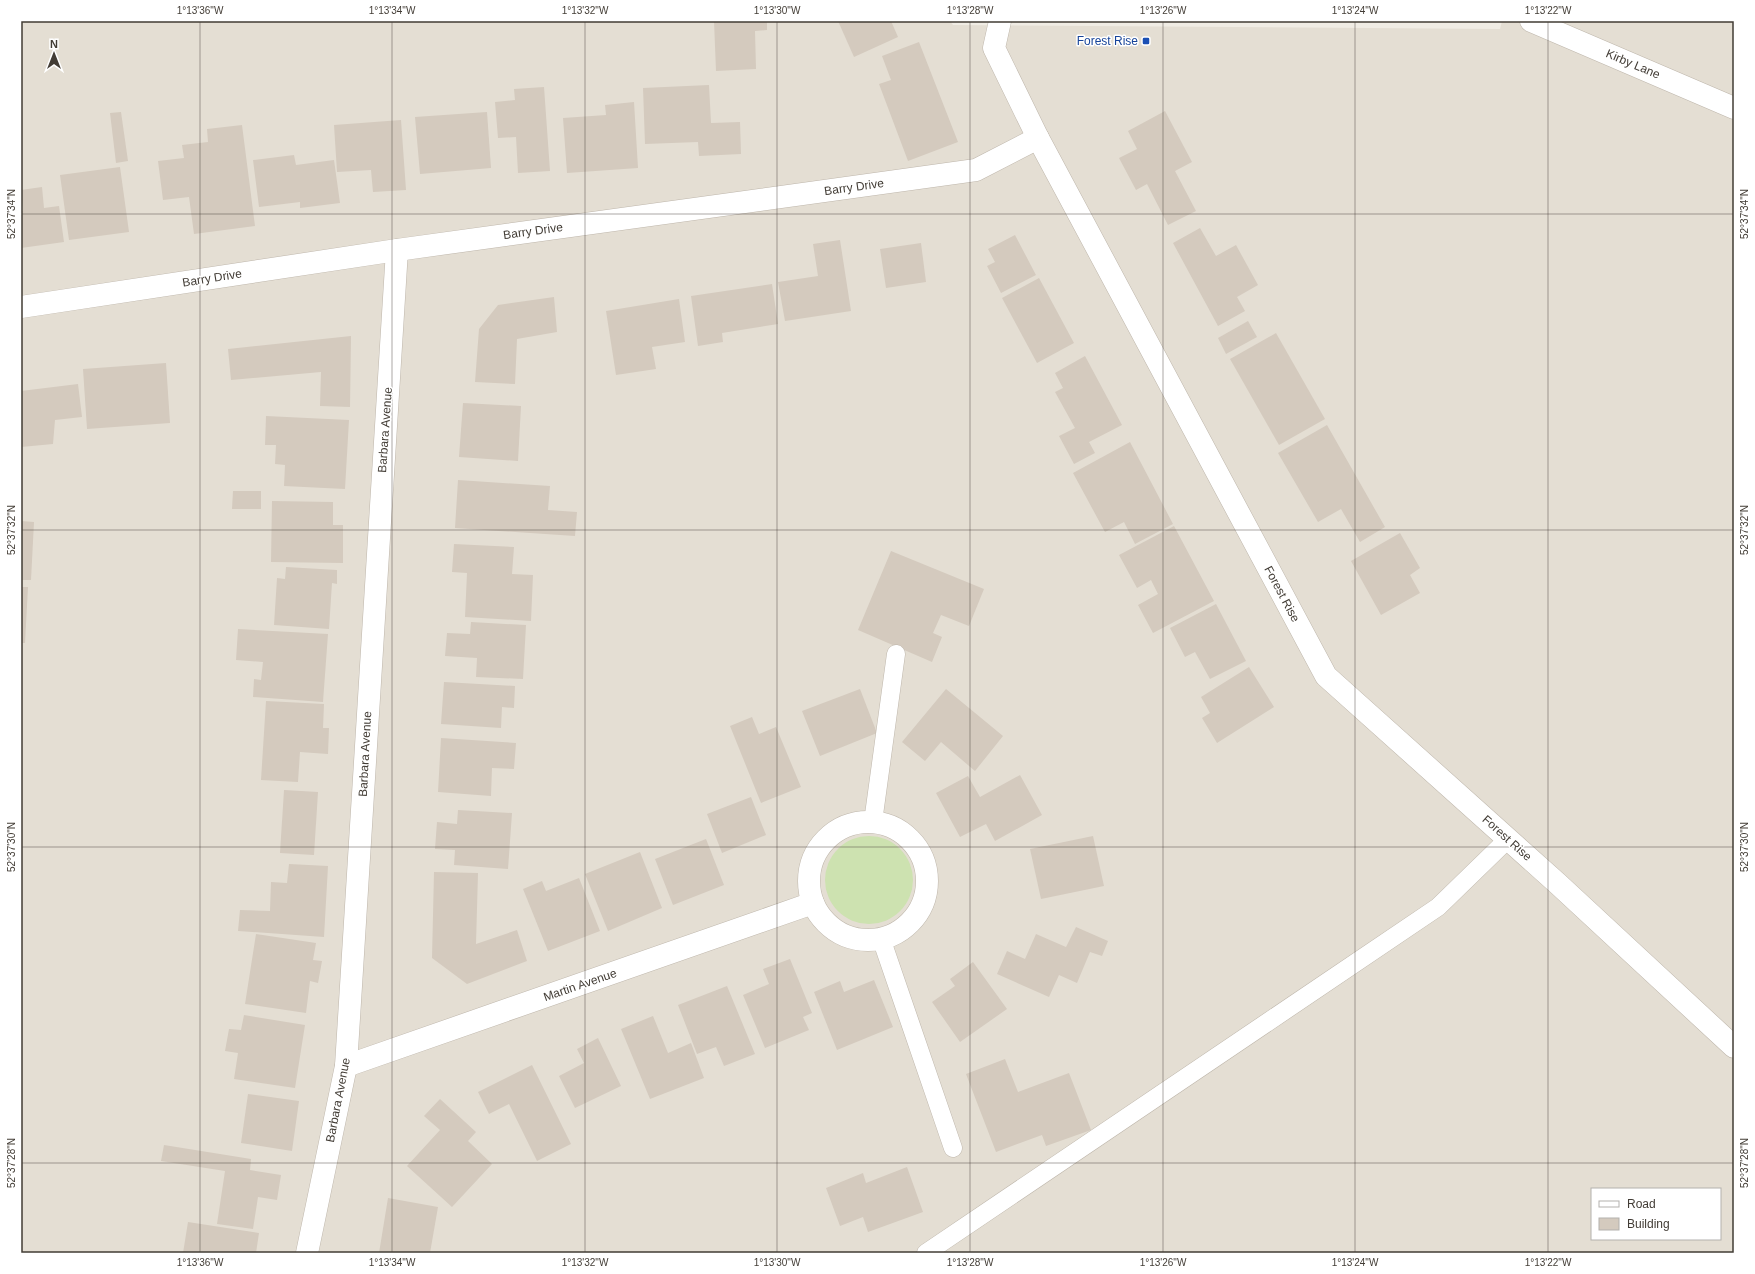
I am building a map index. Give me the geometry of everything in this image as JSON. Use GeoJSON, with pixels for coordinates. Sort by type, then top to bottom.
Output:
{"type":"FeatureCollection","features":[{"type":"Feature","properties":{"kind":"street","name":"Forest Rise"},"geometry":{"type":"LineString","coordinates":[[1000,21],[994,48],[1038,138],[1326,676],[1508,839],[1734,1047]]}},
{"type":"Feature","properties":{"kind":"street","name":"Kirby Lane"},"geometry":{"type":"LineString","coordinates":[[1531,21],[1734,108]]}},
{"type":"Feature","properties":{"kind":"street","name":"Barry Drive"},"geometry":{"type":"LineString","coordinates":[[21,307],[397,250],[976,170],[1038,138]]}},
{"type":"Feature","properties":{"kind":"street","name":"Barbara Avenue"},"geometry":{"type":"LineString","coordinates":[[307,1253],[346,1066],[397,250]]}},
{"type":"Feature","properties":{"kind":"street"},"geometry":{"type":"LineString","coordinates":[[873,822],[892,827],[909,838],[921,854],[927,873],[926,891],[920,910],[908,924],[893,935],[874,940],[855,939],[838,932],[823,920],[813,903],[809,884],[811,864],[820,846],[835,832],[853,824],[873,822]]}},
{"type":"Feature","properties":{"kind":"street","name":"Martin Avenue"},"geometry":{"type":"LineString","coordinates":[[346,1066],[813,903]]}},
{"type":"Feature","properties":{"kind":"lane"},"geometry":{"type":"LineString","coordinates":[[873,822],[896,654]]}},
{"type":"Feature","properties":{"kind":"lane"},"geometry":{"type":"LineString","coordinates":[[926,1253],[1438,907],[1508,839]]}},
{"type":"Feature","properties":{"kind":"lane"},"geometry":{"type":"LineString","coordinates":[[881,938],[953,1148]]}},
{"type":"Feature","properties":{"kind":"shaded area"},"geometry":{"type":"Polygon","coordinates":[[[21,21],[950,21],[953,25],[1500,29],[1502,21],[1734,21],[1734,1253],[21,1253],[21,21]]]}},
{"type":"Feature","properties":{"kind":"green space"},"geometry":{"type":"Polygon","coordinates":[[[860,836],[878,836],[894,843],[906,855],[913,871],[913,889],[906,905],[894,917],[878,924],[860,924],[844,917],[832,905],[825,889],[825,871],[832,855],[844,843],[860,836]]]}},
{"type":"Feature","properties":{"kind":"building"},"geometry":{"type":"Polygon","coordinates":[[[714,21],[767,21],[767,30],[755,31],[756,69],[716,71],[714,21]]]}},
{"type":"Feature","properties":{"kind":"building"},"geometry":{"type":"Polygon","coordinates":[[[838,21],[891,21],[898,37],[854,57],[838,21]]]}},
{"type":"Feature","properties":{"kind":"building"},"geometry":{"type":"Polygon","coordinates":[[[919,42],[958,142],[908,161],[879,84],[891,80],[882,56],[919,42]]]}},
{"type":"Feature","properties":{"kind":"building"},"geometry":{"type":"Polygon","coordinates":[[[709,85],[711,123],[740,122],[741,154],[699,156],[698,142],[645,144],[643,88],[709,85]]]}},
{"type":"Feature","properties":{"kind":"building"},"geometry":{"type":"Polygon","coordinates":[[[544,87],[550,171],[518,173],[516,137],[498,138],[495,102],[515,100],[514,89],[544,87]]]}},
{"type":"Feature","properties":{"kind":"building"},"geometry":{"type":"Polygon","coordinates":[[[634,102],[638,168],[567,173],[563,118],[606,115],[605,105],[634,102]]]}},
{"type":"Feature","properties":{"kind":"building"},"geometry":{"type":"Polygon","coordinates":[[[1165,111],[1192,162],[1175,171],[1196,211],[1168,225],[1147,184],[1136,190],[1119,158],[1137,149],[1128,131],[1165,111]]]}},
{"type":"Feature","properties":{"kind":"building"},"geometry":{"type":"Polygon","coordinates":[[[121,112],[128,161],[116,163],[110,113],[121,112]]]}},
{"type":"Feature","properties":{"kind":"building"},"geometry":{"type":"Polygon","coordinates":[[[487,112],[491,168],[420,174],[415,117],[487,112]]]}},
{"type":"Feature","properties":{"kind":"building"},"geometry":{"type":"Polygon","coordinates":[[[401,120],[406,190],[373,192],[371,170],[337,172],[334,125],[401,120]]]}},
{"type":"Feature","properties":{"kind":"building"},"geometry":{"type":"Polygon","coordinates":[[[242,125],[255,226],[194,234],[189,197],[163,200],[158,161],[184,158],[182,145],[208,142],[207,129],[242,125]]]}},
{"type":"Feature","properties":{"kind":"building"},"geometry":{"type":"Polygon","coordinates":[[[294,155],[296,165],[334,160],[340,203],[300,208],[300,202],[259,207],[253,160],[294,155]]]}},
{"type":"Feature","properties":{"kind":"building"},"geometry":{"type":"Polygon","coordinates":[[[120,167],[129,232],[69,240],[60,175],[120,167]]]}},
{"type":"Feature","properties":{"kind":"building"},"geometry":{"type":"Polygon","coordinates":[[[42,187],[44,208],[59,206],[64,242],[21,248],[21,211],[23,211],[21,190],[42,187]]]}},
{"type":"Feature","properties":{"kind":"building"},"geometry":{"type":"Polygon","coordinates":[[[1200,228],[1216,256],[1236,245],[1258,285],[1237,297],[1245,311],[1218,326],[1173,243],[1200,228]]]}},
{"type":"Feature","properties":{"kind":"building"},"geometry":{"type":"Polygon","coordinates":[[[1015,235],[1036,275],[1001,293],[987,266],[995,262],[988,249],[1015,235]]]}},
{"type":"Feature","properties":{"kind":"building"},"geometry":{"type":"Polygon","coordinates":[[[840,240],[851,311],[785,321],[778,282],[818,276],[813,244],[840,240]]]}},
{"type":"Feature","properties":{"kind":"building"},"geometry":{"type":"Polygon","coordinates":[[[921,243],[926,282],[886,288],[880,249],[921,243]]]}},
{"type":"Feature","properties":{"kind":"building"},"geometry":{"type":"Polygon","coordinates":[[[1039,278],[1074,343],[1037,363],[1002,298],[1039,278]]]}},
{"type":"Feature","properties":{"kind":"building"},"geometry":{"type":"Polygon","coordinates":[[[772,284],[778,324],[722,333],[723,342],[698,346],[691,296],[772,284]]]}},
{"type":"Feature","properties":{"kind":"building"},"geometry":{"type":"Polygon","coordinates":[[[554,297],[557,332],[517,339],[515,384],[475,382],[479,329],[498,305],[554,297]]]}},
{"type":"Feature","properties":{"kind":"building"},"geometry":{"type":"Polygon","coordinates":[[[679,299],[685,342],[652,347],[656,369],[616,375],[606,311],[679,299]]]}},
{"type":"Feature","properties":{"kind":"building"},"geometry":{"type":"Polygon","coordinates":[[[1248,321],[1257,337],[1226,354],[1218,338],[1248,321]]]}},
{"type":"Feature","properties":{"kind":"building"},"geometry":{"type":"Polygon","coordinates":[[[1276,333],[1325,419],[1279,445],[1230,359],[1276,333]]]}},
{"type":"Feature","properties":{"kind":"building"},"geometry":{"type":"Polygon","coordinates":[[[351,336],[350,407],[320,406],[321,372],[231,380],[228,349],[351,336]]]}},
{"type":"Feature","properties":{"kind":"building"},"geometry":{"type":"Polygon","coordinates":[[[1085,356],[1122,425],[1089,442],[1095,453],[1074,464],[1059,436],[1075,428],[1055,392],[1063,388],[1055,373],[1085,356]]]}},
{"type":"Feature","properties":{"kind":"building"},"geometry":{"type":"Polygon","coordinates":[[[166,363],[170,423],[87,429],[83,369],[166,363]]]}},
{"type":"Feature","properties":{"kind":"building"},"geometry":{"type":"Polygon","coordinates":[[[78,384],[82,417],[55,420],[53,444],[21,447],[21,391],[78,384]]]}},
{"type":"Feature","properties":{"kind":"building"},"geometry":{"type":"Polygon","coordinates":[[[463,403],[521,406],[518,461],[459,457],[463,403]]]}},
{"type":"Feature","properties":{"kind":"building"},"geometry":{"type":"Polygon","coordinates":[[[266,416],[349,420],[345,489],[284,486],[285,465],[275,464],[276,445],[265,445],[266,416]]]}},
{"type":"Feature","properties":{"kind":"building"},"geometry":{"type":"Polygon","coordinates":[[[1327,425],[1385,527],[1360,542],[1341,509],[1318,522],[1278,453],[1327,425]]]}},
{"type":"Feature","properties":{"kind":"building"},"geometry":{"type":"Polygon","coordinates":[[[1130,442],[1173,524],[1135,544],[1124,522],[1105,532],[1073,473],[1130,442]]]}},
{"type":"Feature","properties":{"kind":"building"},"geometry":{"type":"Polygon","coordinates":[[[458,480],[550,486],[548,510],[577,512],[575,536],[455,528],[458,480]]]}},
{"type":"Feature","properties":{"kind":"building"},"geometry":{"type":"Polygon","coordinates":[[[233,491],[261,491],[261,509],[232,509],[233,491]]]}},
{"type":"Feature","properties":{"kind":"building"},"geometry":{"type":"Polygon","coordinates":[[[272,501],[333,502],[333,525],[343,525],[343,563],[271,562],[272,501]]]}},
{"type":"Feature","properties":{"kind":"building"},"geometry":{"type":"Polygon","coordinates":[[[21,521],[34,522],[31,580],[21,580],[21,521]]]}},
{"type":"Feature","properties":{"kind":"building"},"geometry":{"type":"Polygon","coordinates":[[[1174,526],[1214,601],[1153,633],[1138,605],[1158,594],[1151,580],[1137,588],[1119,555],[1174,526]]]}},
{"type":"Feature","properties":{"kind":"building"},"geometry":{"type":"Polygon","coordinates":[[[1400,533],[1420,568],[1410,575],[1420,593],[1381,615],[1351,561],[1400,533]]]}},
{"type":"Feature","properties":{"kind":"building"},"geometry":{"type":"Polygon","coordinates":[[[454,544],[514,547],[512,574],[533,575],[531,621],[465,617],[467,573],[452,572],[454,544]]]}},
{"type":"Feature","properties":{"kind":"building"},"geometry":{"type":"Polygon","coordinates":[[[891,551],[984,589],[969,626],[941,615],[933,633],[942,637],[932,662],[858,630],[891,551]]]}},
{"type":"Feature","properties":{"kind":"building"},"geometry":{"type":"Polygon","coordinates":[[[286,567],[337,570],[337,584],[332,583],[329,629],[274,625],[277,578],[285,579],[286,567]]]}},
{"type":"Feature","properties":{"kind":"building"},"geometry":{"type":"Polygon","coordinates":[[[21,587],[28,587],[25,643],[21,643],[21,587]]]}},
{"type":"Feature","properties":{"kind":"building"},"geometry":{"type":"Polygon","coordinates":[[[1216,604],[1246,661],[1210,679],[1195,652],[1185,657],[1170,628],[1216,604]]]}},
{"type":"Feature","properties":{"kind":"building"},"geometry":{"type":"Polygon","coordinates":[[[471,622],[526,625],[523,679],[476,677],[477,658],[445,656],[447,633],[470,634],[471,622]]]}},
{"type":"Feature","properties":{"kind":"building"},"geometry":{"type":"Polygon","coordinates":[[[238,629],[328,634],[323,702],[253,697],[254,679],[261,680],[263,662],[236,660],[238,629]]]}},
{"type":"Feature","properties":{"kind":"building"},"geometry":{"type":"Polygon","coordinates":[[[1249,667],[1274,707],[1217,743],[1202,718],[1210,713],[1201,697],[1249,667]]]}},
{"type":"Feature","properties":{"kind":"building"},"geometry":{"type":"Polygon","coordinates":[[[444,682],[515,686],[514,708],[502,707],[501,728],[441,724],[444,682]]]}},
{"type":"Feature","properties":{"kind":"building"},"geometry":{"type":"Polygon","coordinates":[[[860,689],[877,733],[820,756],[802,711],[860,689]]]}},
{"type":"Feature","properties":{"kind":"building"},"geometry":{"type":"Polygon","coordinates":[[[946,689],[1003,736],[975,771],[941,742],[925,761],[902,742],[946,689]]]}},
{"type":"Feature","properties":{"kind":"building"},"geometry":{"type":"Polygon","coordinates":[[[266,701],[324,704],[323,728],[329,728],[328,754],[300,752],[298,782],[261,780],[266,701]]]}},
{"type":"Feature","properties":{"kind":"building"},"geometry":{"type":"Polygon","coordinates":[[[752,717],[759,734],[776,727],[801,787],[761,803],[730,726],[752,717]]]}},
{"type":"Feature","properties":{"kind":"building"},"geometry":{"type":"Polygon","coordinates":[[[441,738],[516,743],[514,769],[492,768],[491,796],[438,792],[441,738]]]}},
{"type":"Feature","properties":{"kind":"building"},"geometry":{"type":"Polygon","coordinates":[[[1020,775],[1042,815],[995,841],[986,824],[960,837],[936,793],[968,776],[980,797],[1020,775]]]}},
{"type":"Feature","properties":{"kind":"building"},"geometry":{"type":"Polygon","coordinates":[[[284,790],[318,792],[314,855],[280,853],[284,790]]]}},
{"type":"Feature","properties":{"kind":"building"},"geometry":{"type":"Polygon","coordinates":[[[751,797],[766,835],[722,853],[707,814],[751,797]]]}},
{"type":"Feature","properties":{"kind":"building"},"geometry":{"type":"Polygon","coordinates":[[[458,810],[512,813],[508,869],[454,865],[455,850],[435,849],[437,822],[457,824],[458,810]]]}},
{"type":"Feature","properties":{"kind":"building"},"geometry":{"type":"Polygon","coordinates":[[[1093,836],[1104,886],[1041,899],[1030,849],[1093,836]]]}},
{"type":"Feature","properties":{"kind":"building"},"geometry":{"type":"Polygon","coordinates":[[[706,839],[724,885],[673,905],[655,859],[706,839]]]}},
{"type":"Feature","properties":{"kind":"building"},"geometry":{"type":"Polygon","coordinates":[[[640,852],[662,908],[608,931],[585,874],[640,852]]]}},
{"type":"Feature","properties":{"kind":"building"},"geometry":{"type":"Polygon","coordinates":[[[289,864],[328,866],[324,937],[238,931],[240,910],[270,911],[271,882],[287,883],[289,864]]]}},
{"type":"Feature","properties":{"kind":"building"},"geometry":{"type":"Polygon","coordinates":[[[434,872],[478,873],[476,944],[517,930],[527,961],[467,984],[432,958],[434,872]]]}},
{"type":"Feature","properties":{"kind":"building"},"geometry":{"type":"Polygon","coordinates":[[[579,878],[600,931],[548,951],[523,889],[542,881],[546,891],[579,878]]]}},
{"type":"Feature","properties":{"kind":"building"},"geometry":{"type":"Polygon","coordinates":[[[1076,927],[1108,941],[1102,956],[1090,952],[1077,983],[1059,975],[1049,997],[997,974],[1007,951],[1025,959],[1036,934],[1066,947],[1076,927]]]}},
{"type":"Feature","properties":{"kind":"building"},"geometry":{"type":"Polygon","coordinates":[[[256,934],[316,943],[313,960],[322,961],[318,983],[310,981],[306,1013],[245,1004],[256,934]]]}},
{"type":"Feature","properties":{"kind":"building"},"geometry":{"type":"Polygon","coordinates":[[[790,959],[812,1013],[803,1017],[809,1030],[765,1048],[743,995],[769,984],[763,969],[790,959]]]}},
{"type":"Feature","properties":{"kind":"building"},"geometry":{"type":"Polygon","coordinates":[[[973,962],[1007,1009],[960,1042],[932,1002],[955,986],[950,979],[973,962]]]}},
{"type":"Feature","properties":{"kind":"building"},"geometry":{"type":"Polygon","coordinates":[[[874,980],[893,1027],[837,1050],[814,992],[840,981],[844,992],[874,980]]]}},
{"type":"Feature","properties":{"kind":"building"},"geometry":{"type":"Polygon","coordinates":[[[727,986],[755,1054],[724,1066],[716,1047],[697,1054],[678,1005],[727,986]]]}},
{"type":"Feature","properties":{"kind":"building"},"geometry":{"type":"Polygon","coordinates":[[[244,1015],[305,1025],[295,1088],[234,1079],[238,1053],[225,1051],[229,1029],[241,1030],[244,1015]]]}},
{"type":"Feature","properties":{"kind":"building"},"geometry":{"type":"Polygon","coordinates":[[[653,1016],[668,1053],[691,1043],[704,1078],[650,1099],[621,1029],[653,1016]]]}},
{"type":"Feature","properties":{"kind":"building"},"geometry":{"type":"Polygon","coordinates":[[[598,1038],[621,1086],[575,1108],[559,1076],[584,1063],[577,1049],[598,1038]]]}},
{"type":"Feature","properties":{"kind":"building"},"geometry":{"type":"Polygon","coordinates":[[[1005,1059],[1018,1092],[1069,1073],[1091,1130],[1046,1146],[1042,1135],[996,1152],[966,1074],[1005,1059]]]}},
{"type":"Feature","properties":{"kind":"building"},"geometry":{"type":"Polygon","coordinates":[[[532,1065],[571,1144],[537,1161],[509,1104],[489,1114],[478,1092],[532,1065]]]}},
{"type":"Feature","properties":{"kind":"building"},"geometry":{"type":"Polygon","coordinates":[[[248,1094],[299,1101],[292,1151],[241,1143],[248,1094]]]}},
{"type":"Feature","properties":{"kind":"building"},"geometry":{"type":"Polygon","coordinates":[[[440,1099],[476,1132],[468,1141],[492,1164],[452,1207],[407,1166],[440,1130],[424,1116],[440,1099]]]}},
{"type":"Feature","properties":{"kind":"building"},"geometry":{"type":"Polygon","coordinates":[[[164,1145],[251,1159],[250,1170],[281,1175],[277,1200],[258,1197],[253,1229],[217,1224],[225,1171],[161,1161],[164,1145]]]}},
{"type":"Feature","properties":{"kind":"building"},"geometry":{"type":"Polygon","coordinates":[[[907,1167],[923,1212],[868,1232],[863,1217],[840,1226],[826,1188],[863,1173],[866,1183],[907,1167]]]}},
{"type":"Feature","properties":{"kind":"building"},"geometry":{"type":"Polygon","coordinates":[[[388,1198],[438,1207],[430,1253],[379,1253],[388,1198]]]}},
{"type":"Feature","properties":{"kind":"building"},"geometry":{"type":"Polygon","coordinates":[[[188,1222],[259,1233],[256,1253],[183,1253],[188,1222]]]}},
{"type":"Feature","properties":{"kind":"place","name":"Forest Rise"},"geometry":{"type":"Point","coordinates":[1146,41]}}]}
